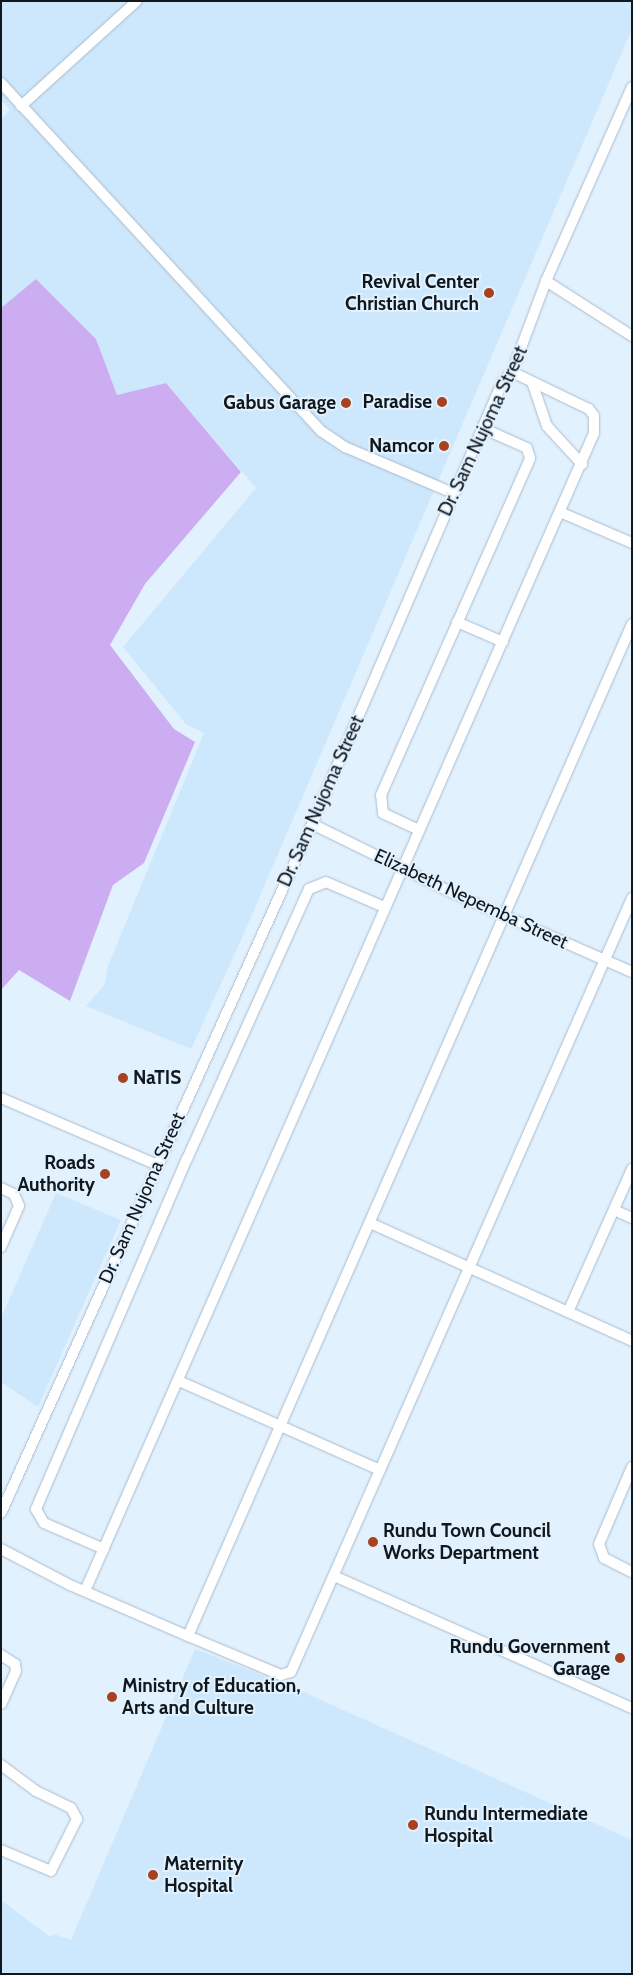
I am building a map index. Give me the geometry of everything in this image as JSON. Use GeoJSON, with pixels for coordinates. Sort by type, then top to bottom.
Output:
{"type":"FeatureCollection","features":[{"type":"Feature","properties":{"kind":"street"},"geometry":{"type":"LineString","coordinates":[[22,106],[137,1]]}},
{"type":"Feature","properties":{"kind":"street"},"geometry":{"type":"LineString","coordinates":[[1,83],[321,431],[345,447],[453,493]]}},
{"type":"Feature","properties":{"kind":"street","name":"Dr. Sam Nujoma Street"},"geometry":{"type":"LineString","coordinates":[[1,1513],[312,824],[453,493],[503,381],[512,372],[546,281],[632,87]]}},
{"type":"Feature","properties":{"kind":"street"},"geometry":{"type":"LineString","coordinates":[[546,281],[632,336]]}},
{"type":"Feature","properties":{"kind":"street"},"geometry":{"type":"LineString","coordinates":[[85,1591],[179,1381],[384,907],[562,513],[594,433],[594,416],[581,404],[512,372]]}},
{"type":"Feature","properties":{"kind":"street"},"geometry":{"type":"LineString","coordinates":[[532,382],[547,426],[582,464]]}},
{"type":"Feature","properties":{"kind":"street"},"geometry":{"type":"LineString","coordinates":[[419,830],[388,817],[379,803],[530,458],[527,448],[482,428]]}},
{"type":"Feature","properties":{"kind":"street"},"geometry":{"type":"LineString","coordinates":[[562,513],[632,543]]}},
{"type":"Feature","properties":{"kind":"street"},"geometry":{"type":"LineString","coordinates":[[457,622],[504,642]]}},
{"type":"Feature","properties":{"kind":"street"},"geometry":{"type":"LineString","coordinates":[[188,1636],[632,624]]}},
{"type":"Feature","properties":{"kind":"street","name":"Elizabeth Nepemba Street"},"geometry":{"type":"LineString","coordinates":[[312,824],[505,916],[632,972]]}},
{"type":"Feature","properties":{"kind":"street"},"geometry":{"type":"LineString","coordinates":[[104,1549],[44,1523],[36,1509],[38,1500],[309,889],[326,882],[384,907]]}},
{"type":"Feature","properties":{"kind":"street"},"geometry":{"type":"LineString","coordinates":[[1,1549],[85,1591],[188,1636],[286,1675],[291,1672],[469,1266],[606,961],[632,898]]}},
{"type":"Feature","properties":{"kind":"street"},"geometry":{"type":"LineString","coordinates":[[1,1098],[157,1165]]}},
{"type":"Feature","properties":{"kind":"street"},"geometry":{"type":"LineString","coordinates":[[568,1312],[632,1169]]}},
{"type":"Feature","properties":{"kind":"street"},"geometry":{"type":"LineString","coordinates":[[1,1188],[14,1194],[18,1206],[1,1247]]}},
{"type":"Feature","properties":{"kind":"street"},"geometry":{"type":"LineString","coordinates":[[614,1210],[632,1218]]}},
{"type":"Feature","properties":{"kind":"street"},"geometry":{"type":"LineString","coordinates":[[370,1222],[632,1341]]}},
{"type":"Feature","properties":{"kind":"street"},"geometry":{"type":"LineString","coordinates":[[179,1381],[380,1470]]}},
{"type":"Feature","properties":{"kind":"street"},"geometry":{"type":"LineString","coordinates":[[632,1467],[599,1544],[604,1558],[632,1572]]}},
{"type":"Feature","properties":{"kind":"street"},"geometry":{"type":"LineString","coordinates":[[334,1576],[632,1708]]}},
{"type":"Feature","properties":{"kind":"street"},"geometry":{"type":"LineString","coordinates":[[1,1655],[15,1664],[16,1670],[1,1704]]}},
{"type":"Feature","properties":{"kind":"street"},"geometry":{"type":"LineString","coordinates":[[1,1766],[36,1791],[71,1808],[77,1819],[51,1871],[1,1850]]}},
{"type":"Feature","properties":{"kind":"shaded area"},"geometry":{"type":"Polygon","coordinates":[[[1,1],[632,1],[632,29],[242,938],[191,1049],[86,1006],[105,984],[108,966],[204,733],[186,724],[123,647],[256,488],[166,383],[117,395],[96,339],[36,279],[1,308],[1,119],[10,110],[1,100],[1,1]]]}},
{"type":"Feature","properties":{"kind":"shaded area"},"geometry":{"type":"Polygon","coordinates":[[[36,279],[96,339],[117,395],[166,383],[241,472],[145,584],[110,645],[174,729],[195,742],[144,863],[113,885],[70,1001],[19,970],[1,990],[1,308],[36,279]]]}},
{"type":"Feature","properties":{"kind":"shaded area"},"geometry":{"type":"Polygon","coordinates":[[[56,1193],[121,1220],[38,1407],[1,1382],[1,1318],[56,1193]]]}},
{"type":"Feature","properties":{"kind":"shaded area","name":"Rundu Intermediate Hospital"},"geometry":{"type":"Polygon","coordinates":[[[195,1649],[290,1686],[632,1840],[632,1974],[1,1974],[1,1900],[50,1937],[54,1934],[71,1940],[195,1649]]]}},
{"type":"Feature","properties":{"kind":"place","name":"Revival Center Christian Church"},"geometry":{"type":"Point","coordinates":[489,293]}},
{"type":"Feature","properties":{"kind":"place","name":"Paradise"},"geometry":{"type":"Point","coordinates":[442,402]}},
{"type":"Feature","properties":{"kind":"place","name":"Gabus Garage"},"geometry":{"type":"Point","coordinates":[346,403]}},
{"type":"Feature","properties":{"kind":"place","name":"Namcor"},"geometry":{"type":"Point","coordinates":[444,446]}},
{"type":"Feature","properties":{"kind":"place","name":"NaTIS"},"geometry":{"type":"Point","coordinates":[123,1078]}},
{"type":"Feature","properties":{"kind":"place","name":"Roads Authority"},"geometry":{"type":"Point","coordinates":[105,1174]}},
{"type":"Feature","properties":{"kind":"place","name":"Rundu Town Council Works Department"},"geometry":{"type":"Point","coordinates":[373,1542]}},
{"type":"Feature","properties":{"kind":"place","name":"Rundu Government Garage"},"geometry":{"type":"Point","coordinates":[620,1658]}},
{"type":"Feature","properties":{"kind":"place","name":"Ministry of Education, Arts and Culture"},"geometry":{"type":"Point","coordinates":[112,1697]}},
{"type":"Feature","properties":{"kind":"place","name":"Rundu Intermediate Hospital"},"geometry":{"type":"Point","coordinates":[413,1825]}},
{"type":"Feature","properties":{"kind":"place","name":"Maternity Hospital"},"geometry":{"type":"Point","coordinates":[153,1875]}}]}
